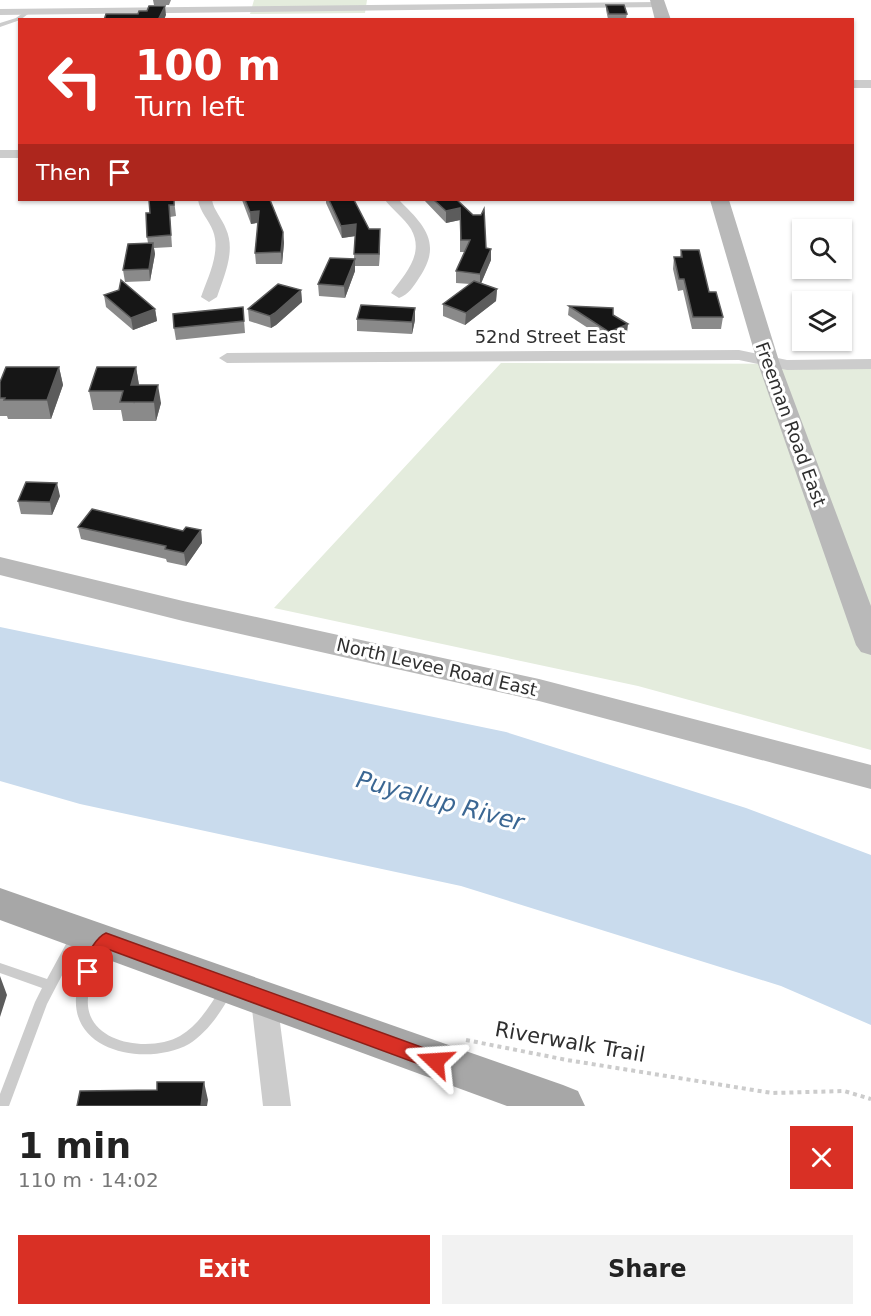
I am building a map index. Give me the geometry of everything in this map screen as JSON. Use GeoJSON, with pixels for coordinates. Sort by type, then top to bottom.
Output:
{"type":"FeatureCollection","features":[{"type":"Feature","properties":{"kind":"main road"},"geometry":{"type":"LineString","coordinates":[[0,904],[563,1106]]}},
{"type":"Feature","properties":{"kind":"street"},"geometry":{"type":"LineString","coordinates":[[29,11],[34,0]]}},
{"type":"Feature","properties":{"kind":"street"},"geometry":{"type":"LineString","coordinates":[[0,12],[659,8]]}},
{"type":"Feature","properties":{"kind":"street"},"geometry":{"type":"LineString","coordinates":[[854,84],[871,84]]}},
{"type":"Feature","properties":{"kind":"street"},"geometry":{"type":"LineString","coordinates":[[0,154],[18,154]]}},
{"type":"Feature","properties":{"kind":"street"},"geometry":{"type":"LineString","coordinates":[[205,201],[207,209],[220,230],[222,241],[221,258],[209,297]]}},
{"type":"Feature","properties":{"kind":"street"},"geometry":{"type":"LineString","coordinates":[[393,201],[418,229],[422,244],[420,264],[415,276],[399,293]]}},
{"type":"Feature","properties":{"kind":"street","name":"Freeman Road East"},"geometry":{"type":"LineString","coordinates":[[719,201],[768,361],[871,645]]}},
{"type":"Feature","properties":{"kind":"street","name":"52nd Street East"},"geometry":{"type":"LineString","coordinates":[[227,358],[739,355],[787,365],[871,364]]}},
{"type":"Feature","properties":{"kind":"street","name":"North Levee Road East"},"geometry":{"type":"LineString","coordinates":[[0,566],[183,610],[539,690],[871,777]]}},
{"type":"Feature","properties":{"kind":"street"},"geometry":{"type":"LineString","coordinates":[[247,994],[278,1105]]}},
{"type":"Feature","properties":{"kind":"lane"},"geometry":{"type":"LineString","coordinates":[[20,18],[29,11]]}},
{"type":"Feature","properties":{"kind":"lane"},"geometry":{"type":"LineString","coordinates":[[0,25],[18,20]]}},
{"type":"Feature","properties":{"kind":"lane"},"geometry":{"type":"LineString","coordinates":[[2,1106],[41,1002],[50,986],[92,937]]}},
{"type":"Feature","properties":{"kind":"lane"},"geometry":{"type":"LineString","coordinates":[[92,937],[88,972],[82,994],[84,1014],[90,1029],[120,1046],[137,1050],[165,1049],[184,1041],[247,994]]}},
{"type":"Feature","properties":{"kind":"lane"},"geometry":{"type":"LineString","coordinates":[[0,968],[50,986]]}},
{"type":"Feature","properties":{"kind":"path","name":"Riverwalk Trail"},"geometry":{"type":"LineString","coordinates":[[462,1039],[567,1060],[772,1093],[844,1091],[871,1099]]}},
{"type":"Feature","properties":{"kind":"green space"},"geometry":{"type":"Polygon","coordinates":[[[254,0],[367,0],[365,13],[250,14],[254,0]]]}},
{"type":"Feature","properties":{"kind":"green space"},"geometry":{"type":"Polygon","coordinates":[[[501,363],[871,364],[871,750],[638,686],[274,608],[501,363]]]}},
{"type":"Feature","properties":{"kind":"water","name":"Puyallup River"},"geometry":{"type":"Polygon","coordinates":[[[0,627],[506,732],[746,808],[871,855],[871,1025],[781,986],[461,886],[80,804],[0,781],[0,627]]]}},
{"type":"Feature","properties":{"kind":"building"},"geometry":{"type":"Polygon","coordinates":[[[606,5],[624,5],[627,14],[609,14],[606,5]]]}},
{"type":"Feature","properties":{"kind":"building"},"geometry":{"type":"Polygon","coordinates":[[[149,6],[165,6],[159,18],[105,18],[106,14],[138,14],[139,11],[147,11],[149,6]]]}},
{"type":"Feature","properties":{"kind":"building"},"geometry":{"type":"Polygon","coordinates":[[[149,201],[174,201],[174,205],[169,205],[171,235],[147,237],[146,213],[150,213],[149,201]]]}},
{"type":"Feature","properties":{"kind":"building"},"geometry":{"type":"Polygon","coordinates":[[[245,201],[270,201],[283,232],[281,252],[255,253],[259,211],[250,212],[245,201]]]}},
{"type":"Feature","properties":{"kind":"building"},"geometry":{"type":"Polygon","coordinates":[[[329,201],[355,201],[369,229],[380,229],[379,254],[354,254],[356,224],[341,226],[329,201]]]}},
{"type":"Feature","properties":{"kind":"building"},"geometry":{"type":"Polygon","coordinates":[[[435,201],[458,201],[473,215],[481,215],[484,209],[486,248],[491,249],[480,274],[456,271],[470,240],[461,240],[460,208],[446,211],[435,201]]]}},
{"type":"Feature","properties":{"kind":"building"},"geometry":{"type":"Polygon","coordinates":[[[153,243],[149,269],[123,270],[128,244],[153,243]]]}},
{"type":"Feature","properties":{"kind":"building"},"geometry":{"type":"Polygon","coordinates":[[[681,250],[699,250],[709,292],[716,292],[723,317],[693,317],[684,279],[679,279],[674,257],[682,257],[681,250]]]}},
{"type":"Feature","properties":{"kind":"building"},"geometry":{"type":"Polygon","coordinates":[[[330,258],[355,259],[344,286],[318,284],[330,258]]]}},
{"type":"Feature","properties":{"kind":"building"},"geometry":{"type":"Polygon","coordinates":[[[121,280],[155,309],[131,318],[104,295],[119,290],[121,280]]]}},
{"type":"Feature","properties":{"kind":"building"},"geometry":{"type":"Polygon","coordinates":[[[474,281],[497,289],[466,313],[443,304],[474,281]]]}},
{"type":"Feature","properties":{"kind":"building"},"geometry":{"type":"Polygon","coordinates":[[[278,284],[301,290],[270,316],[248,309],[278,284]]]}},
{"type":"Feature","properties":{"kind":"building"},"geometry":{"type":"Polygon","coordinates":[[[361,305],[415,308],[412,322],[357,319],[361,305]]]}},
{"type":"Feature","properties":{"kind":"building"},"geometry":{"type":"Polygon","coordinates":[[[569,306],[613,308],[613,315],[628,324],[609,332],[569,306]]]}},
{"type":"Feature","properties":{"kind":"building"},"geometry":{"type":"Polygon","coordinates":[[[243,307],[244,321],[174,328],[173,314],[243,307]]]}},
{"type":"Feature","properties":{"kind":"building"},"geometry":{"type":"Polygon","coordinates":[[[6,367],[59,367],[47,400],[4,400],[5,398],[0,398],[0,382],[6,367]]]}},
{"type":"Feature","properties":{"kind":"building"},"geometry":{"type":"Polygon","coordinates":[[[97,367],[136,367],[131,385],[158,385],[154,402],[120,402],[123,391],[89,391],[97,367]]]}},
{"type":"Feature","properties":{"kind":"building"},"geometry":{"type":"Polygon","coordinates":[[[26,482],[57,483],[50,502],[18,501],[26,482]]]}},
{"type":"Feature","properties":{"kind":"building"},"geometry":{"type":"Polygon","coordinates":[[[92,509],[183,531],[186,527],[201,530],[184,553],[165,549],[166,546],[78,527],[92,509]]]}},
{"type":"Feature","properties":{"kind":"building"},"geometry":{"type":"Polygon","coordinates":[[[157,1082],[204,1082],[201,1106],[77,1106],[80,1091],[157,1090],[157,1082]]]}},
{"type":"Feature","properties":{"kind":"route"},"geometry":{"type":"LineString","coordinates":[[88,972],[106,941],[435,1061]]}}]}
